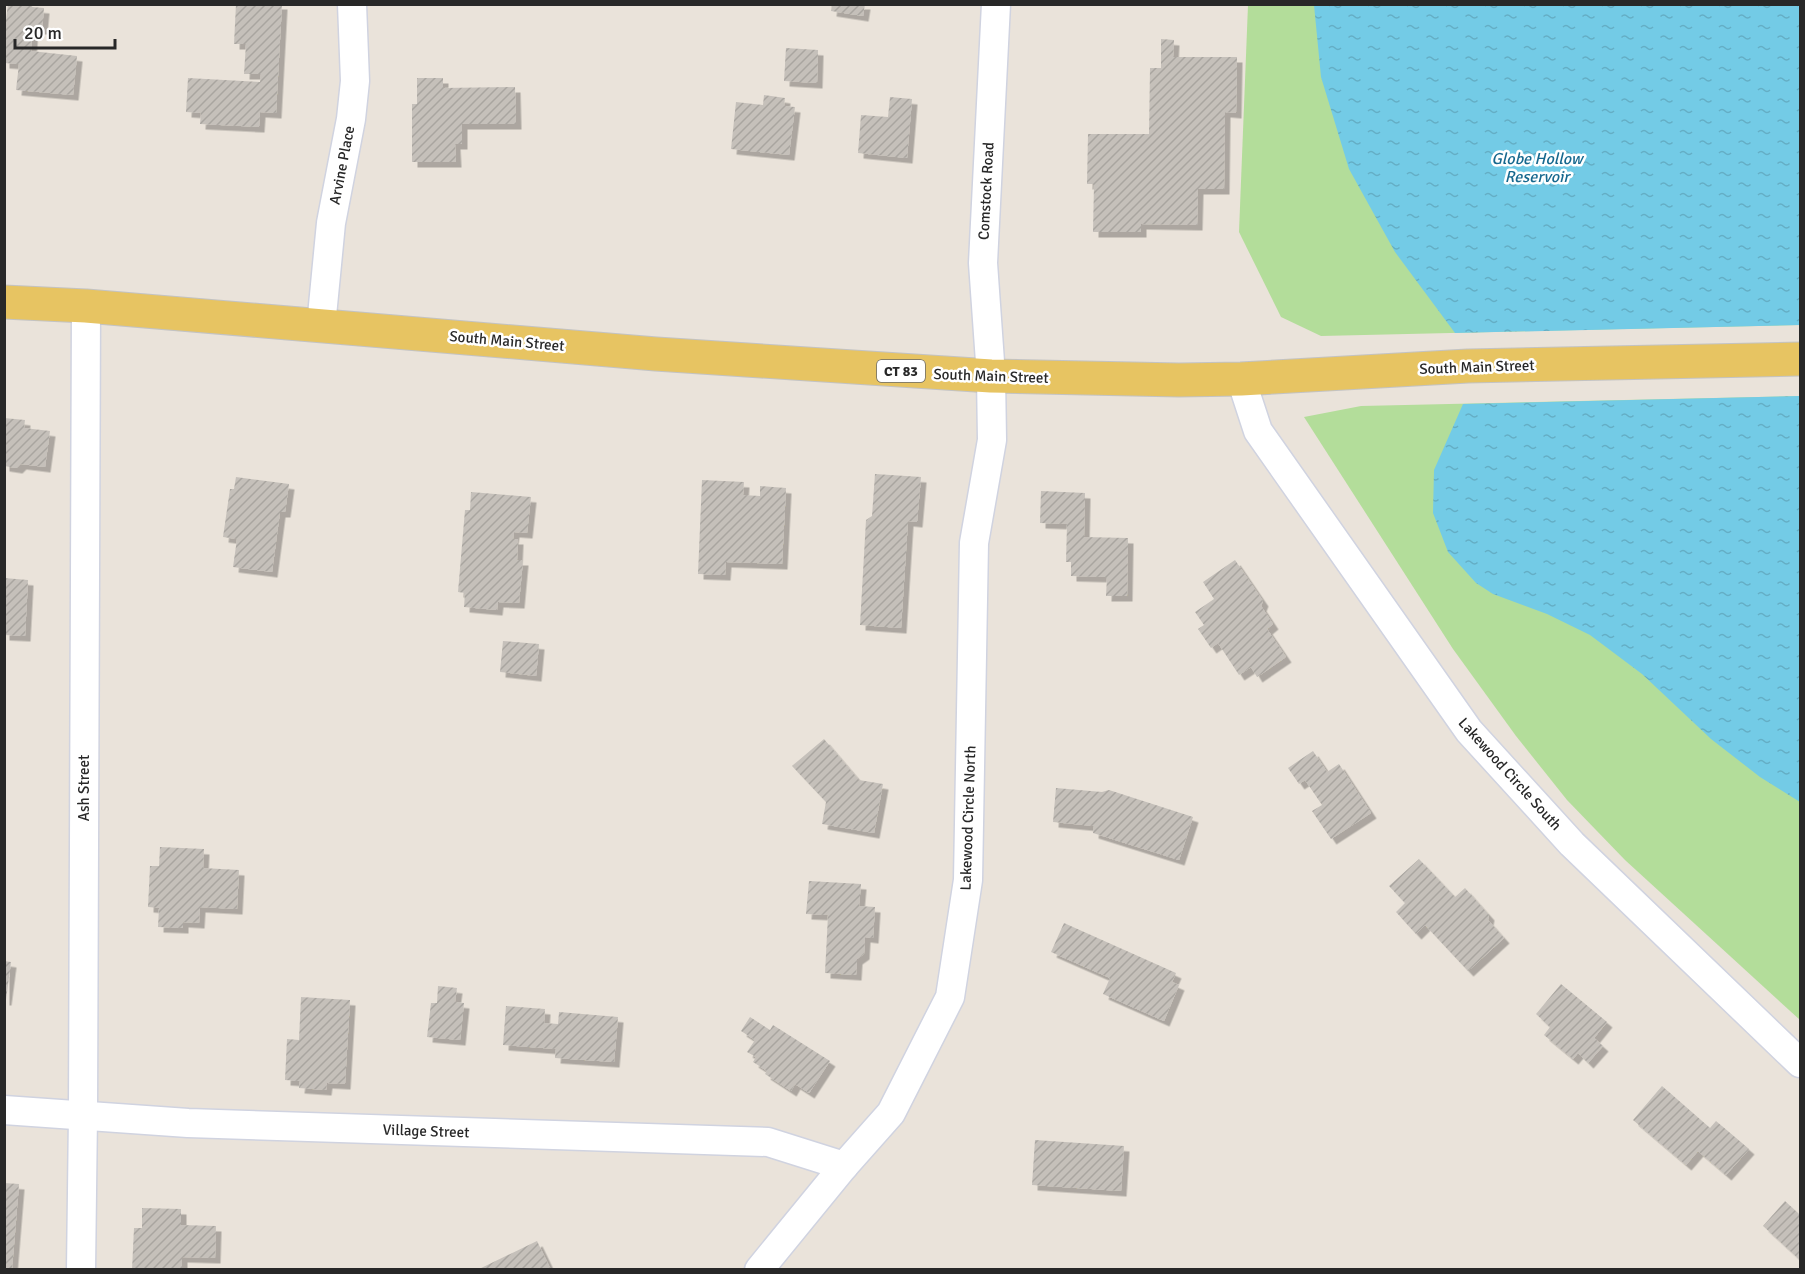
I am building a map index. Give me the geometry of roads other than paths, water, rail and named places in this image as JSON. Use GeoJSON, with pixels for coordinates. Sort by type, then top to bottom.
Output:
{"type":"FeatureCollection","features":[{"type":"Feature","properties":{"kind":"main road","name":"South Main Street"},"geometry":{"type":"LineString","coordinates":[[4,302],[86,306],[668,355],[991,376],[1123,380],[1241,378],[1468,366],[1800,359]]}},
{"type":"Feature","properties":{"kind":"street","name":"Arvine Place"},"geometry":{"type":"LineString","coordinates":[[321,326],[332,223],[354,90],[352,4]]}},
{"type":"Feature","properties":{"kind":"street","name":"Comstock Road"},"geometry":{"type":"LineString","coordinates":[[991,376],[983,263],[996,4]]}},
{"type":"Feature","properties":{"kind":"street","name":"Ash Street"},"geometry":{"type":"LineString","coordinates":[[81,1269],[86,306]]}},
{"type":"Feature","properties":{"kind":"street","name":"Lakewood Circle North"},"geometry":{"type":"LineString","coordinates":[[759,1269],[891,1113],[950,997],[968,880],[974,543],[992,440],[991,376]]}},
{"type":"Feature","properties":{"kind":"street","name":"Lakewood Circle South"},"geometry":{"type":"LineString","coordinates":[[1241,378],[1258,431],[1469,731],[1572,844],[1800,1064]]}},
{"type":"Feature","properties":{"kind":"street","name":"Village Street"},"geometry":{"type":"LineString","coordinates":[[4,1110],[188,1123],[768,1142],[844,1166]]}},
{"type":"Feature","properties":{"kind":"water","name":"Globe Hollow Reservoir"},"geometry":{"type":"Polygon","coordinates":[[[1314,5],[1800,5],[1800,325],[1455,333],[1395,252],[1349,169],[1321,77],[1314,5]]]}},
{"type":"Feature","properties":{"kind":"water"},"geometry":{"type":"Polygon","coordinates":[[[1800,396],[1800,802],[1760,777],[1711,739],[1642,674],[1590,635],[1547,614],[1493,594],[1476,583],[1448,552],[1433,513],[1434,470],[1463,404],[1800,396]]]}}]}
